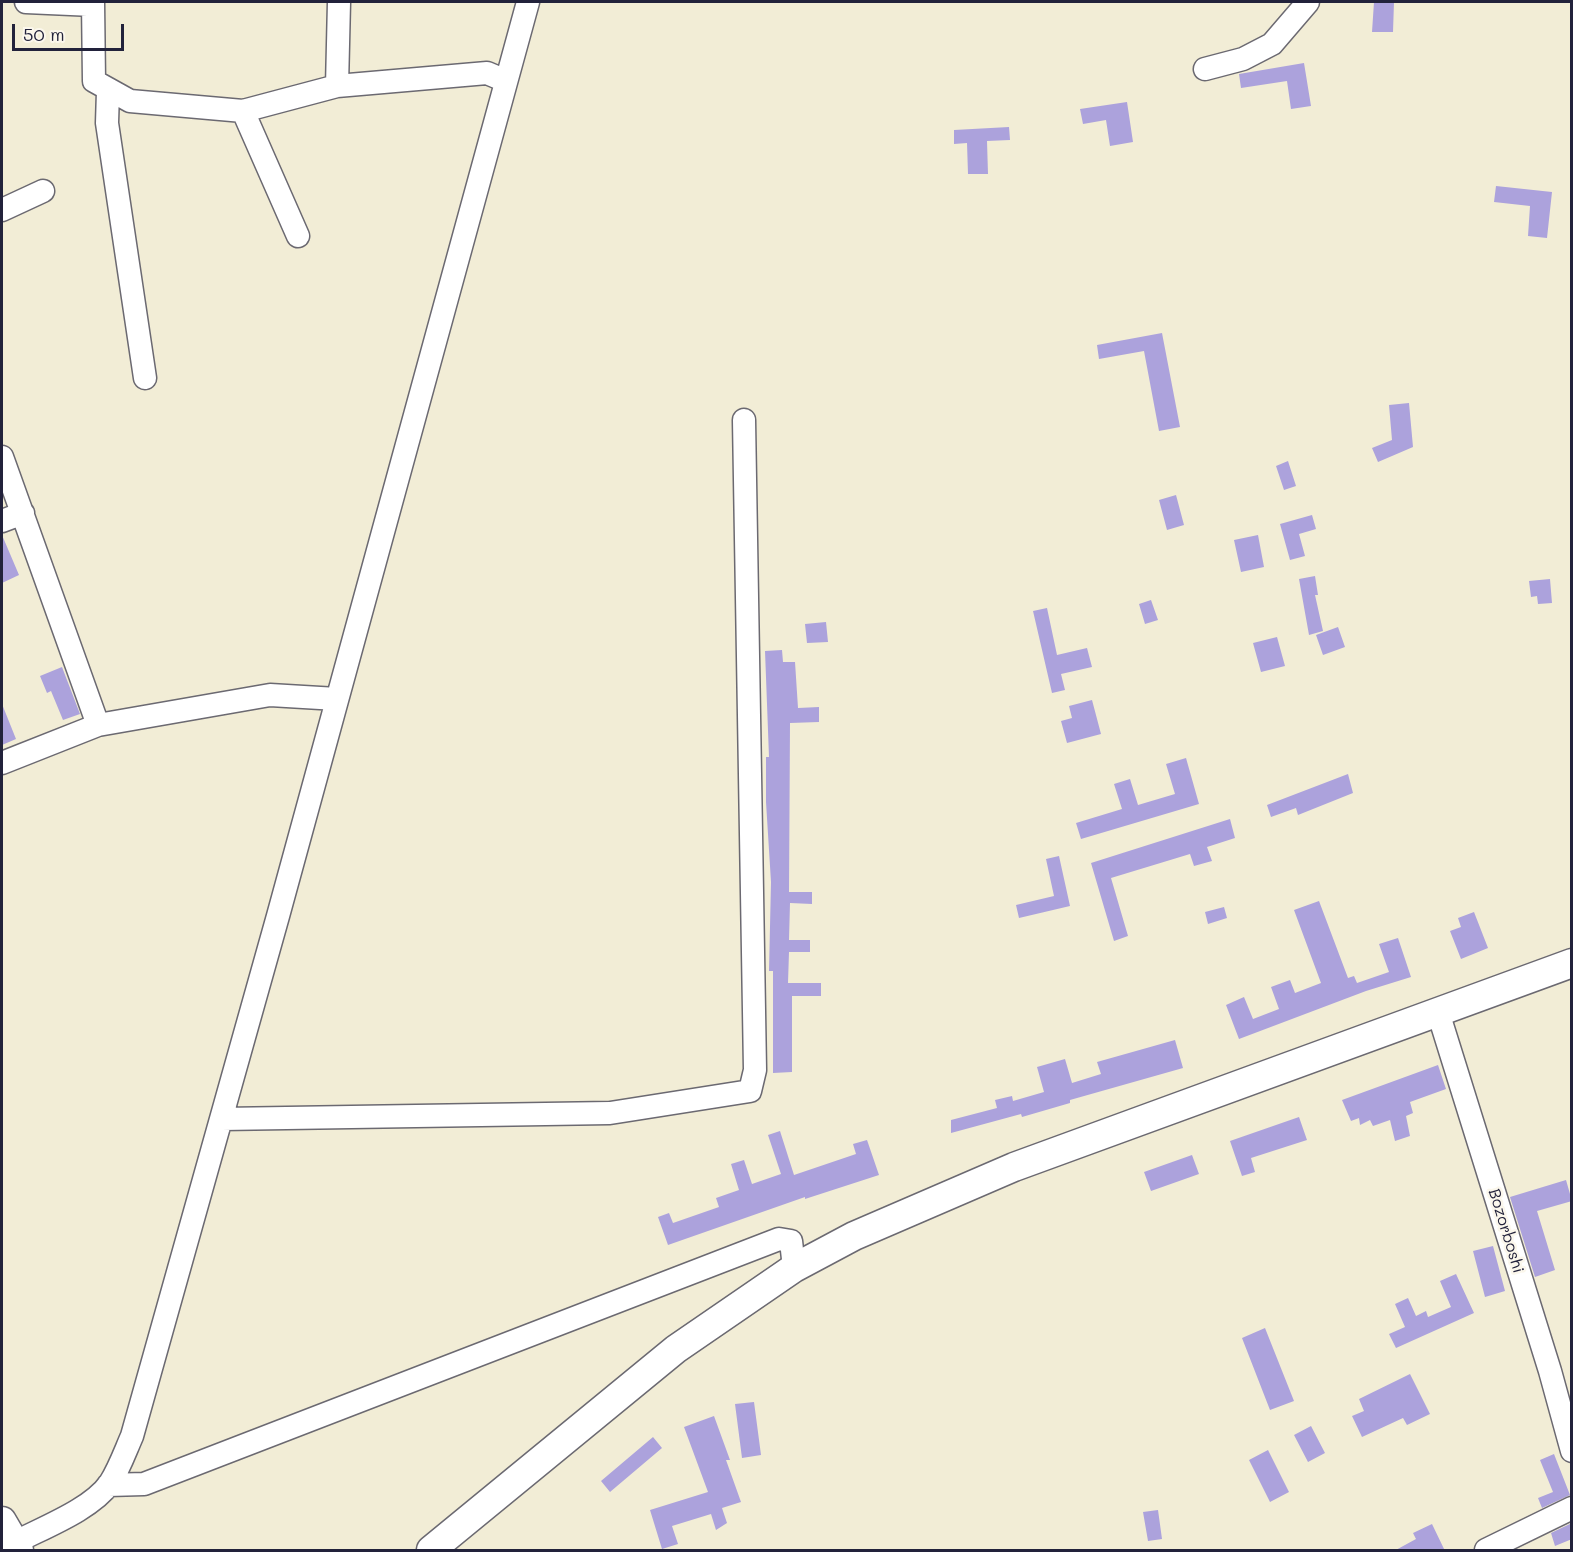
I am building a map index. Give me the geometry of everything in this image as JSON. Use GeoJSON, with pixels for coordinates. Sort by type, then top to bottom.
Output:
{"type":"FeatureCollection","features":[{"type":"Feature","properties":{"kind":"main road"},"geometry":{"type":"LineString","coordinates":[[430,1551],[676,1349],[794,1268],[854,1236],[1014,1167],[1572,963]]}},
{"type":"Feature","properties":{"kind":"street"},"geometry":{"type":"LineString","coordinates":[[26,2],[93,3],[94,81],[108,91],[130,101],[243,111],[337,86],[487,73],[506,81]]}},
{"type":"Feature","properties":{"kind":"street"},"geometry":{"type":"LineString","coordinates":[[337,86],[339,2]]}},
{"type":"Feature","properties":{"kind":"street"},"geometry":{"type":"LineString","coordinates":[[11,1538],[63,1518],[96,1497],[108,1485],[132,1436],[222,1119],[528,2]]}},
{"type":"Feature","properties":{"kind":"street"},"geometry":{"type":"LineString","coordinates":[[1205,69],[1243,59],[1272,44],[1308,2]]}},
{"type":"Feature","properties":{"kind":"street"},"geometry":{"type":"LineString","coordinates":[[108,91],[107,123],[145,378]]}},
{"type":"Feature","properties":{"kind":"street"},"geometry":{"type":"LineString","coordinates":[[243,111],[298,236]]}},
{"type":"Feature","properties":{"kind":"street"},"geometry":{"type":"LineString","coordinates":[[2,210],[43,191]]}},
{"type":"Feature","properties":{"kind":"street"},"geometry":{"type":"LineString","coordinates":[[222,1119],[609,1113],[750,1091],[755,1070],[744,420]]}},
{"type":"Feature","properties":{"kind":"street"},"geometry":{"type":"LineString","coordinates":[[2,457],[98,725]]}},
{"type":"Feature","properties":{"kind":"street"},"geometry":{"type":"LineString","coordinates":[[2,521],[23,513]]}},
{"type":"Feature","properties":{"kind":"street"},"geometry":{"type":"LineString","coordinates":[[2,763],[98,725],[270,694],[337,699]]}},
{"type":"Feature","properties":{"kind":"street","name":"Bozorboshi"},"geometry":{"type":"LineString","coordinates":[[1438,1012],[1550,1371],[1572,1451]]}},
{"type":"Feature","properties":{"kind":"street"},"geometry":{"type":"LineString","coordinates":[[108,1485],[144,1484],[779,1239],[791,1241],[794,1268]]}},
{"type":"Feature","properties":{"kind":"street"},"geometry":{"type":"LineString","coordinates":[[1486,1551],[1572,1508]]}},
{"type":"Feature","properties":{"kind":"building"},"geometry":{"type":"Polygon","coordinates":[[[1374,2],[1394,2],[1393,32],[1372,32],[1374,2]]]}},
{"type":"Feature","properties":{"kind":"building"},"geometry":{"type":"Polygon","coordinates":[[[1304,63],[1311,106],[1291,109],[1287,81],[1241,88],[1239,74],[1304,63]]]}},
{"type":"Feature","properties":{"kind":"building"},"geometry":{"type":"Polygon","coordinates":[[[1127,102],[1133,142],[1110,146],[1106,120],[1083,124],[1080,109],[1127,102]]]}},
{"type":"Feature","properties":{"kind":"building"},"geometry":{"type":"Polygon","coordinates":[[[1009,127],[1010,140],[987,141],[988,174],[968,174],[967,143],[954,144],[954,130],[1009,127]]]}},
{"type":"Feature","properties":{"kind":"building"},"geometry":{"type":"Polygon","coordinates":[[[1496,186],[1552,192],[1547,238],[1528,236],[1530,206],[1494,202],[1496,186]]]}},
{"type":"Feature","properties":{"kind":"building"},"geometry":{"type":"Polygon","coordinates":[[[1162,333],[1180,427],[1159,431],[1144,351],[1099,359],[1097,345],[1162,333]]]}},
{"type":"Feature","properties":{"kind":"building"},"geometry":{"type":"Polygon","coordinates":[[[1409,403],[1413,447],[1378,462],[1372,448],[1392,440],[1389,405],[1409,403]]]}},
{"type":"Feature","properties":{"kind":"building"},"geometry":{"type":"Polygon","coordinates":[[[1288,461],[1296,486],[1284,490],[1276,466],[1288,461]]]}},
{"type":"Feature","properties":{"kind":"building"},"geometry":{"type":"Polygon","coordinates":[[[1176,495],[1184,525],[1167,530],[1159,500],[1176,495]]]}},
{"type":"Feature","properties":{"kind":"building"},"geometry":{"type":"Polygon","coordinates":[[[1312,515],[1316,529],[1299,534],[1305,556],[1290,560],[1280,524],[1312,515]]]}},
{"type":"Feature","properties":{"kind":"building"},"geometry":{"type":"Polygon","coordinates":[[[2,535],[19,575],[2,583],[2,535]]]}},
{"type":"Feature","properties":{"kind":"building"},"geometry":{"type":"Polygon","coordinates":[[[1258,535],[1264,567],[1241,572],[1234,540],[1258,535]]]}},
{"type":"Feature","properties":{"kind":"building"},"geometry":{"type":"Polygon","coordinates":[[[1315,576],[1318,595],[1315,595],[1323,631],[1309,635],[1299,579],[1315,576]]]}},
{"type":"Feature","properties":{"kind":"building"},"geometry":{"type":"Polygon","coordinates":[[[1550,579],[1552,603],[1538,604],[1537,596],[1531,597],[1529,581],[1550,579]]]}},
{"type":"Feature","properties":{"kind":"building"},"geometry":{"type":"Polygon","coordinates":[[[1151,600],[1158,620],[1145,624],[1139,604],[1151,600]]]}},
{"type":"Feature","properties":{"kind":"building"},"geometry":{"type":"Polygon","coordinates":[[[1047,608],[1057,655],[1087,648],[1092,667],[1061,674],[1065,690],[1052,693],[1033,611],[1047,608]]]}},
{"type":"Feature","properties":{"kind":"building"},"geometry":{"type":"Polygon","coordinates":[[[826,622],[828,642],[807,643],[805,624],[826,622]]]}},
{"type":"Feature","properties":{"kind":"building"},"geometry":{"type":"Polygon","coordinates":[[[1338,627],[1345,647],[1323,655],[1316,635],[1338,627]]]}},
{"type":"Feature","properties":{"kind":"building"},"geometry":{"type":"Polygon","coordinates":[[[1277,637],[1285,666],[1261,672],[1253,643],[1277,637]]]}},
{"type":"Feature","properties":{"kind":"building"},"geometry":{"type":"Polygon","coordinates":[[[782,650],[783,662],[795,662],[798,708],[819,707],[819,722],[790,723],[789,892],[812,892],[812,904],[790,903],[789,940],[810,940],[810,952],[789,952],[788,983],[821,983],[821,996],[792,996],[792,1072],[773,1073],[773,971],[769,971],[771,882],[766,802],[766,757],[769,757],[765,651],[782,650]]]}},
{"type":"Feature","properties":{"kind":"building"},"geometry":{"type":"Polygon","coordinates":[[[62,667],[80,714],[63,720],[51,691],[47,693],[40,676],[62,667]]]}},
{"type":"Feature","properties":{"kind":"building"},"geometry":{"type":"Polygon","coordinates":[[[1092,700],[1101,734],[1067,743],[1061,721],[1072,718],[1069,706],[1092,700]]]}},
{"type":"Feature","properties":{"kind":"building"},"geometry":{"type":"Polygon","coordinates":[[[2,704],[16,739],[2,745],[2,704]]]}},
{"type":"Feature","properties":{"kind":"building"},"geometry":{"type":"Polygon","coordinates":[[[1186,758],[1199,804],[1081,839],[1076,823],[1122,809],[1114,784],[1130,779],[1138,805],[1175,794],[1166,764],[1186,758]]]}},
{"type":"Feature","properties":{"kind":"building"},"geometry":{"type":"Polygon","coordinates":[[[1348,774],[1353,793],[1298,815],[1296,808],[1271,817],[1267,805],[1348,774]]]}},
{"type":"Feature","properties":{"kind":"building"},"geometry":{"type":"Polygon","coordinates":[[[1230,819],[1235,838],[1207,847],[1212,861],[1194,866],[1190,854],[1111,878],[1128,936],[1114,941],[1091,863],[1230,819]]]}},
{"type":"Feature","properties":{"kind":"building"},"geometry":{"type":"Polygon","coordinates":[[[1059,856],[1070,906],[1019,918],[1016,905],[1054,896],[1046,859],[1059,856]]]}},
{"type":"Feature","properties":{"kind":"building"},"geometry":{"type":"Polygon","coordinates":[[[1319,901],[1348,978],[1354,976],[1357,983],[1389,972],[1379,944],[1398,938],[1411,977],[1366,991],[1239,1039],[1226,1005],[1244,997],[1253,1019],[1279,1009],[1271,987],[1290,980],[1295,993],[1321,983],[1294,910],[1319,901]]]}},
{"type":"Feature","properties":{"kind":"building"},"geometry":{"type":"Polygon","coordinates":[[[1224,907],[1227,918],[1208,924],[1205,912],[1224,907]]]}},
{"type":"Feature","properties":{"kind":"building"},"geometry":{"type":"Polygon","coordinates":[[[1474,912],[1488,948],[1461,959],[1450,931],[1461,927],[1458,918],[1474,912]]]}},
{"type":"Feature","properties":{"kind":"building"},"geometry":{"type":"Polygon","coordinates":[[[1175,1040],[1183,1068],[1070,1100],[1070,1103],[1022,1117],[1021,1114],[951,1133],[951,1120],[997,1108],[995,1100],[1012,1096],[1013,1101],[1044,1092],[1037,1067],[1065,1059],[1072,1083],[1101,1074],[1097,1062],[1175,1040]]]}},
{"type":"Feature","properties":{"kind":"building"},"geometry":{"type":"Polygon","coordinates":[[[1438,1065],[1446,1089],[1410,1102],[1413,1113],[1406,1116],[1410,1136],[1395,1141],[1390,1120],[1373,1126],[1370,1120],[1360,1125],[1359,1118],[1351,1121],[1342,1100],[1438,1065]]]}},
{"type":"Feature","properties":{"kind":"building"},"geometry":{"type":"Polygon","coordinates":[[[1299,1117],[1307,1140],[1251,1158],[1255,1172],[1242,1176],[1230,1141],[1299,1117]]]}},
{"type":"Feature","properties":{"kind":"building"},"geometry":{"type":"Polygon","coordinates":[[[780,1131],[794,1175],[856,1154],[853,1144],[867,1140],[879,1175],[805,1199],[805,1197],[668,1245],[658,1217],[669,1213],[673,1223],[719,1207],[716,1198],[739,1190],[731,1164],[744,1160],[752,1184],[781,1174],[768,1135],[780,1131]]]}},
{"type":"Feature","properties":{"kind":"building"},"geometry":{"type":"Polygon","coordinates":[[[1192,1155],[1199,1174],[1151,1191],[1144,1172],[1192,1155]]]}},
{"type":"Feature","properties":{"kind":"building"},"geometry":{"type":"Polygon","coordinates":[[[1566,1180],[1572,1201],[1537,1211],[1555,1270],[1535,1277],[1510,1197],[1566,1180]]]}},
{"type":"Feature","properties":{"kind":"building"},"geometry":{"type":"Polygon","coordinates":[[[1493,1246],[1505,1291],[1485,1297],[1473,1251],[1493,1246]]]}},
{"type":"Feature","properties":{"kind":"building"},"geometry":{"type":"Polygon","coordinates":[[[1456,1274],[1474,1313],[1396,1348],[1389,1334],[1405,1327],[1395,1304],[1408,1298],[1416,1316],[1426,1311],[1428,1317],[1451,1307],[1440,1281],[1456,1274]]]}},
{"type":"Feature","properties":{"kind":"building"},"geometry":{"type":"Polygon","coordinates":[[[1265,1328],[1294,1401],[1270,1410],[1242,1338],[1265,1328]]]}},
{"type":"Feature","properties":{"kind":"building"},"geometry":{"type":"Polygon","coordinates":[[[1410,1374],[1430,1414],[1407,1425],[1403,1418],[1362,1437],[1352,1416],[1364,1411],[1359,1399],[1410,1374]]]}},
{"type":"Feature","properties":{"kind":"building"},"geometry":{"type":"Polygon","coordinates":[[[754,1402],[761,1455],[742,1458],[735,1404],[754,1402]]]}},
{"type":"Feature","properties":{"kind":"building"},"geometry":{"type":"Polygon","coordinates":[[[714,1416],[730,1460],[726,1460],[741,1502],[722,1508],[727,1523],[716,1530],[711,1514],[672,1526],[678,1544],[662,1549],[650,1510],[708,1492],[684,1427],[714,1416]]]}},
{"type":"Feature","properties":{"kind":"building"},"geometry":{"type":"Polygon","coordinates":[[[1311,1426],[1325,1453],[1308,1462],[1294,1435],[1311,1426]]]}},
{"type":"Feature","properties":{"kind":"building"},"geometry":{"type":"Polygon","coordinates":[[[653,1437],[662,1448],[610,1492],[601,1481],[653,1437]]]}},
{"type":"Feature","properties":{"kind":"building"},"geometry":{"type":"Polygon","coordinates":[[[1268,1450],[1289,1492],[1270,1502],[1249,1460],[1268,1450]]]}},
{"type":"Feature","properties":{"kind":"building"},"geometry":{"type":"Polygon","coordinates":[[[1554,1454],[1570,1495],[1542,1508],[1538,1498],[1553,1492],[1540,1460],[1554,1454]]]}},
{"type":"Feature","properties":{"kind":"building"},"geometry":{"type":"Polygon","coordinates":[[[1158,1510],[1162,1539],[1148,1541],[1143,1512],[1158,1510]]]}},
{"type":"Feature","properties":{"kind":"building"},"geometry":{"type":"Polygon","coordinates":[[[1572,1523],[1572,1539],[1555,1546],[1551,1533],[1572,1523]]]}},
{"type":"Feature","properties":{"kind":"building"},"geometry":{"type":"Polygon","coordinates":[[[1432,1524],[1445,1551],[1394,1551],[1416,1539],[1413,1533],[1432,1524]]]}}]}
